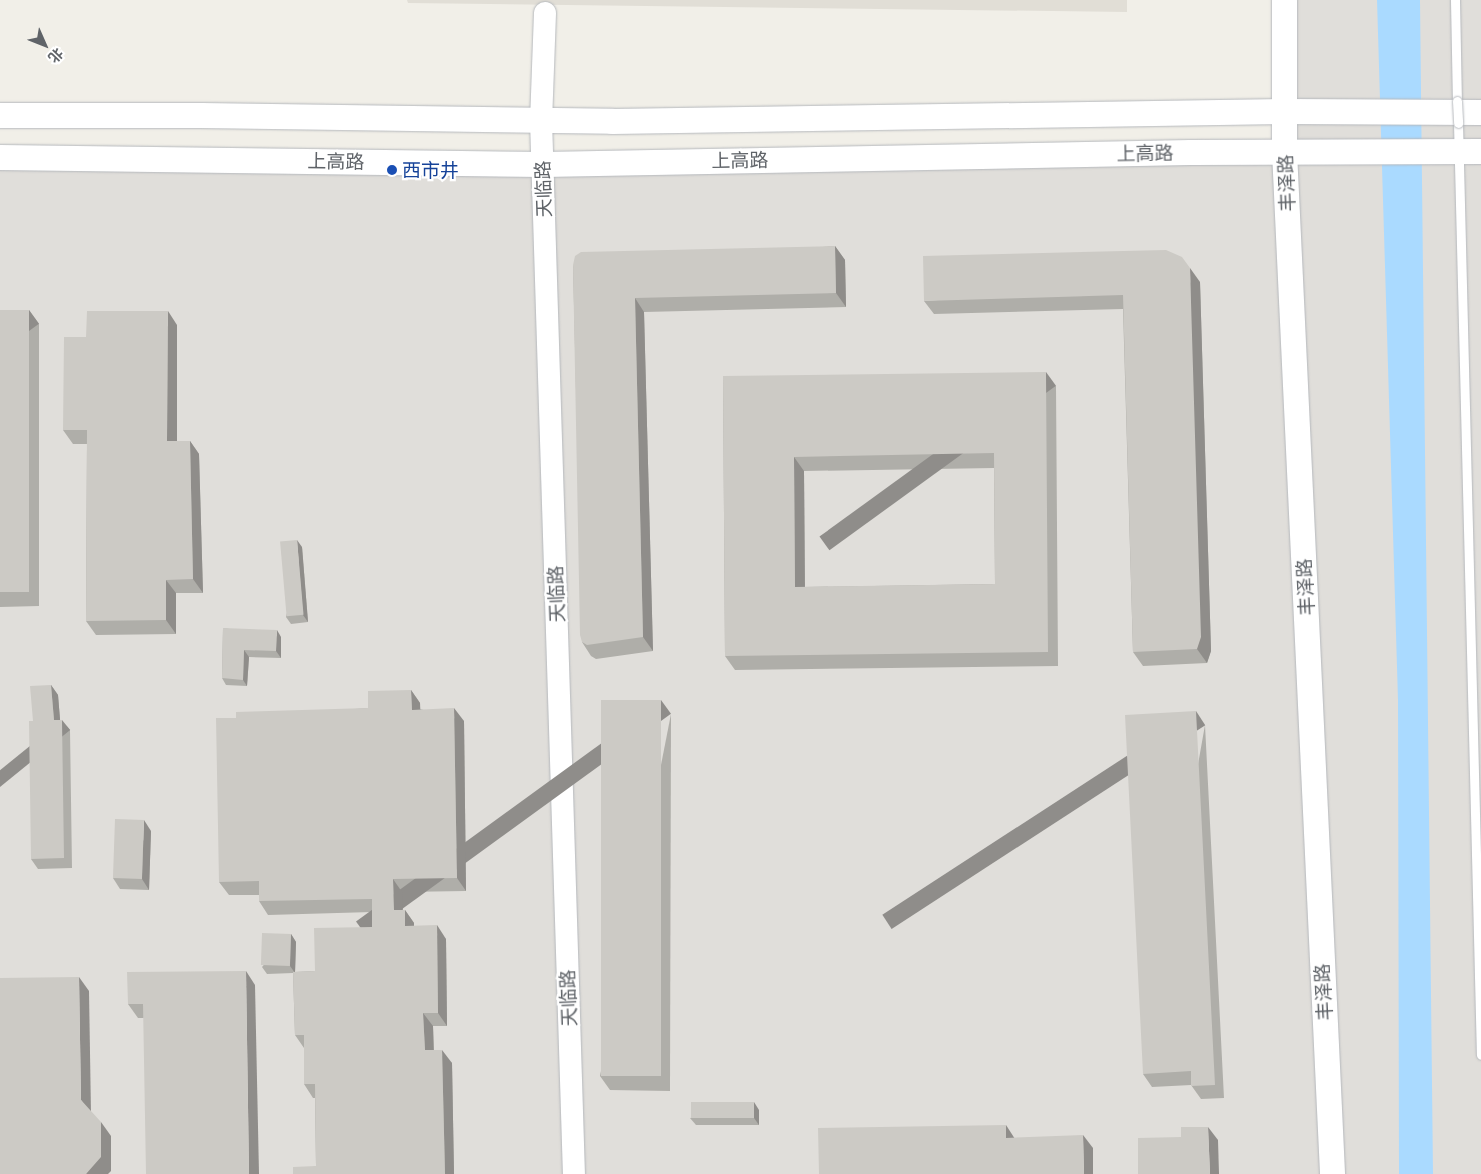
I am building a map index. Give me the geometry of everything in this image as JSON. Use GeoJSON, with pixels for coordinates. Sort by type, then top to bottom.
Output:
{"type":"FeatureCollection","features":[{"type":"Feature","properties":{"kind":"main road","name":"丰泽路"},"geometry":{"type":"LineString","coordinates":[[1284,0],[1284,151],[1332,1174]]}},
{"type":"Feature","properties":{"kind":"main road"},"geometry":{"type":"LineString","coordinates":[[0,115],[201,115],[541,120],[1284,111],[1481,112]]}},
{"type":"Feature","properties":{"kind":"main road","name":"上高路"},"geometry":{"type":"LineString","coordinates":[[0,157],[543,164],[1284,151],[1470,151]]}},
{"type":"Feature","properties":{"kind":"street","name":"天临路"},"geometry":{"type":"LineString","coordinates":[[545,13],[541,120],[574,1174]]}},
{"type":"Feature","properties":{"kind":"lane"},"geometry":{"type":"LineString","coordinates":[[1455,0],[1458,123],[1470,151],[1481,1055]]}},
{"type":"Feature","properties":{"kind":"shaded area"},"geometry":{"type":"Polygon","coordinates":[[[407,0],[1127,0],[1127,12],[408,3],[407,0]]]}},
{"type":"Feature","properties":{"kind":"shaded area"},"geometry":{"type":"Polygon","coordinates":[[[1284,0],[1481,0],[1481,1174],[0,1174],[0,157],[1284,151],[1284,0]]]}},
{"type":"Feature","properties":{"kind":"water"},"geometry":{"type":"Polygon","coordinates":[[[1377,0],[1420,0],[1433,1174],[1399,1174],[1398,700],[1377,0]]]}},
{"type":"Feature","properties":{"kind":"building"},"geometry":{"type":"Polygon","coordinates":[[[835,246],[836,293],[635,298],[643,637],[587,645],[582,642],[580,635],[573,265],[575,256],[581,252],[835,246]]]}},
{"type":"Feature","properties":{"kind":"building"},"geometry":{"type":"Polygon","coordinates":[[[1166,250],[1182,257],[1190,268],[1201,637],[1197,649],[1133,652],[1123,295],[924,301],[923,256],[1166,250]]]}},
{"type":"Feature","properties":{"kind":"building"},"geometry":{"type":"Polygon","coordinates":[[[0,310],[29,310],[29,592],[0,592],[0,310]]]}},
{"type":"Feature","properties":{"kind":"building"},"geometry":{"type":"Polygon","coordinates":[[[87,311],[168,311],[167,441],[190,441],[193,579],[166,580],[166,620],[86,621],[87,430],[63,430],[64,337],[86,337],[87,311]]]}},
{"type":"Feature","properties":{"kind":"building"},"geometry":{"type":"Polygon","coordinates":[[[1046,372],[1048,652],[725,656],[723,376],[1046,372]],[[994,453],[794,457],[795,587],[995,584],[994,453]]]}},
{"type":"Feature","properties":{"kind":"building"},"geometry":{"type":"Polygon","coordinates":[[[297,540],[304,615],[287,616],[280,541],[297,540]]]}},
{"type":"Feature","properties":{"kind":"building"},"geometry":{"type":"Polygon","coordinates":[[[223,628],[277,630],[276,651],[244,650],[243,680],[222,678],[223,628]]]}},
{"type":"Feature","properties":{"kind":"building"},"geometry":{"type":"Polygon","coordinates":[[[51,685],[54,720],[62,720],[64,858],[31,859],[29,721],[33,721],[30,686],[51,685]]]}},
{"type":"Feature","properties":{"kind":"building"},"geometry":{"type":"Polygon","coordinates":[[[411,690],[412,710],[454,708],[457,878],[393,879],[394,910],[405,910],[405,926],[437,925],[438,1013],[423,1013],[425,1050],[442,1050],[445,1174],[293,1174],[293,1167],[316,1166],[315,1084],[304,1084],[304,1035],[295,1035],[293,972],[315,971],[314,928],[372,927],[372,899],[259,901],[259,881],[219,882],[216,718],[236,718],[236,712],[368,708],[368,691],[411,690]]]}},
{"type":"Feature","properties":{"kind":"building"},"geometry":{"type":"Polygon","coordinates":[[[601,700],[661,700],[661,1076],[601,1076],[601,700]]]}},
{"type":"Feature","properties":{"kind":"building"},"geometry":{"type":"Polygon","coordinates":[[[1196,711],[1215,1085],[1191,1086],[1191,1071],[1143,1074],[1125,715],[1196,711]]]}},
{"type":"Feature","properties":{"kind":"building"},"geometry":{"type":"Polygon","coordinates":[[[115,819],[144,820],[142,879],[113,878],[115,819]]]}},
{"type":"Feature","properties":{"kind":"building"},"geometry":{"type":"Polygon","coordinates":[[[262,933],[291,934],[290,966],[261,965],[262,933]]]}},
{"type":"Feature","properties":{"kind":"building"},"geometry":{"type":"Polygon","coordinates":[[[246,971],[249,1174],[146,1174],[143,1004],[128,1004],[127,972],[246,971]]]}},
{"type":"Feature","properties":{"kind":"building"},"geometry":{"type":"Polygon","coordinates":[[[79,977],[81,1100],[101,1122],[101,1157],[86,1174],[0,1174],[0,978],[79,977]]]}},
{"type":"Feature","properties":{"kind":"building"},"geometry":{"type":"Polygon","coordinates":[[[691,1102],[754,1102],[754,1118],[691,1118],[691,1102]]]}},
{"type":"Feature","properties":{"kind":"building"},"geometry":{"type":"Polygon","coordinates":[[[1006,1125],[1006,1138],[1083,1135],[1084,1174],[819,1174],[818,1128],[1006,1125]]]}},
{"type":"Feature","properties":{"kind":"building"},"geometry":{"type":"Polygon","coordinates":[[[1181,1127],[1208,1127],[1210,1174],[1138,1174],[1138,1138],[1181,1137],[1181,1127]]]}},
{"type":"Feature","properties":{"kind":"place","name":"西市井"},"geometry":{"type":"Point","coordinates":[392,170]}}]}
